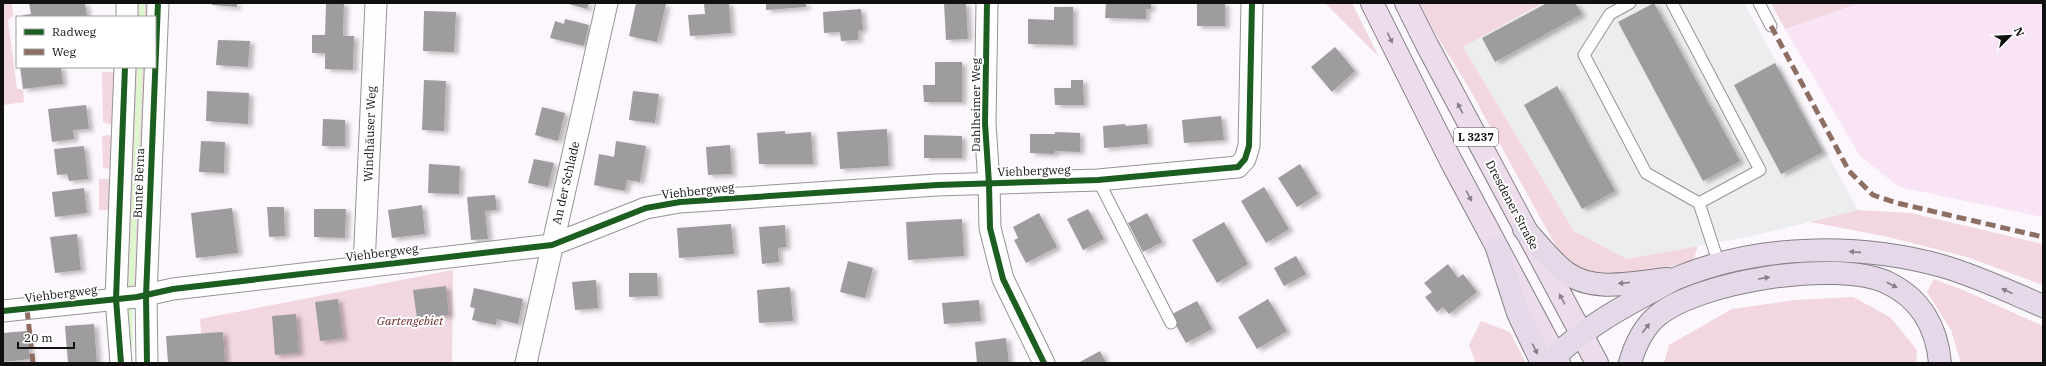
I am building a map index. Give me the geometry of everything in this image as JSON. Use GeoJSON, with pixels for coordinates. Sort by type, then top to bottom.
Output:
{"type":"FeatureCollection","features":[{"type":"Feature","properties":{"kind":"highway"},"geometry":{"type":"LineString","coordinates":[[1524,229],[1565,272],[1588,283],[1606,284],[1677,278]]}},
{"type":"Feature","properties":{"kind":"highway"},"geometry":{"type":"LineString","coordinates":[[1497,248],[1518,313],[1552,361],[1581,333],[1613,313],[1677,278],[1719,264],[1753,257],[1793,252],[1855,252],[1889,255],[1922,261],[1968,274],[2043,306]]}},
{"type":"Feature","properties":{"kind":"highway"},"geometry":{"type":"LineString","coordinates":[[1630,363],[1639,338],[1647,327],[1668,308],[1705,293],[1754,280],[1780,276],[1820,274],[1860,275],[1874,278],[1900,290],[1921,309],[1929,322],[1935,335],[1940,363]]}},
{"type":"Feature","properties":{"kind":"main road","name":"L 3237"},"geometry":{"type":"LineString","coordinates":[[1372,3],[1497,248]]}},
{"type":"Feature","properties":{"kind":"main road","name":"Dresdener Straße"},"geometry":{"type":"LineString","coordinates":[[1406,3],[1524,229],[1597,363]]}},
{"type":"Feature","properties":{"kind":"street"},"geometry":{"type":"LineString","coordinates":[[127,3],[127,16]]}},
{"type":"Feature","properties":{"kind":"street","name":"Bunte Berna"},"geometry":{"type":"LineString","coordinates":[[156,24],[158,3]]}},
{"type":"Feature","properties":{"kind":"street","name":"Windhäuser Weg"},"geometry":{"type":"LineString","coordinates":[[364,266],[376,3]]}},
{"type":"Feature","properties":{"kind":"street","name":"An der Schlade"},"geometry":{"type":"LineString","coordinates":[[526,363],[607,3]]}},
{"type":"Feature","properties":{"kind":"street","name":"Dahlheimer Weg"},"geometry":{"type":"LineString","coordinates":[[987,3],[985,123],[990,228],[1003,279],[1044,363]]}},
{"type":"Feature","properties":{"kind":"street","name":"Viehbergweg"},"geometry":{"type":"LineString","coordinates":[[3,311],[130,297],[173,289],[364,266],[552,245],[646,208],[680,202],[938,185],[1098,180],[1238,167],[1245,160],[1249,146],[1252,3]]}},
{"type":"Feature","properties":{"kind":"street","name":"Bunte Berna"},"geometry":{"type":"LineString","coordinates":[[125,68],[130,297],[147,363]]}},
{"type":"Feature","properties":{"kind":"street","name":"Bunte Berna"},"geometry":{"type":"LineString","coordinates":[[121,363],[130,297],[152,68]]}},
{"type":"Feature","properties":{"kind":"lane"},"geometry":{"type":"LineString","coordinates":[[1630,3],[1610,14],[1584,55],[1646,173],[1699,203],[1719,264]]}},
{"type":"Feature","properties":{"kind":"lane"},"geometry":{"type":"LineString","coordinates":[[1672,3],[1760,170],[1699,203]]}},
{"type":"Feature","properties":{"kind":"lane"},"geometry":{"type":"LineString","coordinates":[[1759,3],[1771,26]]}},
{"type":"Feature","properties":{"kind":"lane"},"geometry":{"type":"LineString","coordinates":[[1098,180],[1171,323]]}},
{"type":"Feature","properties":{"kind":"shaded area"},"geometry":{"type":"Polygon","coordinates":[[[1543,3],[1744,3],[1858,210],[1748,237],[1627,259],[1574,231],[1463,47],[1543,3]]]}},
{"type":"Feature","properties":{"kind":"shaded area"},"geometry":{"type":"Polygon","coordinates":[[[1860,3],[2043,3],[2043,217],[1899,187],[1860,156],[1785,29],[1860,3]]]}},
{"type":"Feature","properties":{"kind":"green space"},"geometry":{"type":"Polygon","coordinates":[[[3,3],[12,3],[13,16],[8,20],[17,89],[23,89],[24,102],[3,105],[3,3]]]}},
{"type":"Feature","properties":{"kind":"green space"},"geometry":{"type":"Polygon","coordinates":[[[132,3],[150,3],[149,16],[132,16],[132,3]]]}},
{"type":"Feature","properties":{"kind":"green space"},"geometry":{"type":"Polygon","coordinates":[[[1325,3],[1352,3],[1379,57],[1325,3]]]}},
{"type":"Feature","properties":{"kind":"green space"},"geometry":{"type":"Polygon","coordinates":[[[1420,3],[1543,3],[1463,47],[1574,231],[1627,259],[1698,246],[1693,262],[1635,273],[1603,276],[1581,274],[1572,268],[1552,239],[1469,88],[1435,33],[1420,3]]]}},
{"type":"Feature","properties":{"kind":"green space"},"geometry":{"type":"Polygon","coordinates":[[[1771,3],[1860,3],[1785,29],[1771,3]]]}},
{"type":"Feature","properties":{"kind":"green space"},"geometry":{"type":"Polygon","coordinates":[[[130,68],[147,68],[137,288],[123,289],[130,68]]]}},
{"type":"Feature","properties":{"kind":"green space"},"geometry":{"type":"Polygon","coordinates":[[[102,72],[114,72],[112,125],[103,122],[102,72]]]}},
{"type":"Feature","properties":{"kind":"green space"},"geometry":{"type":"Polygon","coordinates":[[[110,135],[112,137],[110,169],[103,168],[102,136],[110,135]]]}},
{"type":"Feature","properties":{"kind":"green space"},"geometry":{"type":"Polygon","coordinates":[[[99,179],[109,179],[109,210],[99,210],[99,179]]]}},
{"type":"Feature","properties":{"kind":"green space"},"geometry":{"type":"Polygon","coordinates":[[[1858,210],[1911,213],[2043,244],[2043,285],[1967,257],[1884,236],[1810,222],[1858,210]]]}},
{"type":"Feature","properties":{"kind":"green space","name":"Gartengebiet"},"geometry":{"type":"Polygon","coordinates":[[[453,270],[452,363],[204,363],[200,319],[453,270]]]}},
{"type":"Feature","properties":{"kind":"green space"},"geometry":{"type":"Polygon","coordinates":[[[1934,279],[1963,290],[2043,326],[2043,363],[1961,363],[1951,330],[1927,292],[1934,279]]]}},
{"type":"Feature","properties":{"kind":"green space"},"geometry":{"type":"Polygon","coordinates":[[[1853,297],[1890,317],[1917,350],[1916,363],[1664,363],[1669,345],[1732,309],[1795,300],[1853,297]]]}},
{"type":"Feature","properties":{"kind":"green space"},"geometry":{"type":"Polygon","coordinates":[[[1481,321],[1510,332],[1526,363],[1476,363],[1469,345],[1481,321]]]}},
{"type":"Feature","properties":{"kind":"building"},"geometry":{"type":"Polygon","coordinates":[[[29,3],[85,3],[87,16],[23,16],[31,14],[29,3]]]}},
{"type":"Feature","properties":{"kind":"building"},"geometry":{"type":"Polygon","coordinates":[[[213,3],[237,3],[237,7],[212,5],[213,3]]]}},
{"type":"Feature","properties":{"kind":"building"},"geometry":{"type":"Polygon","coordinates":[[[326,3],[344,3],[343,36],[354,36],[353,70],[325,69],[325,53],[312,53],[312,35],[325,35],[326,3]]]}},
{"type":"Feature","properties":{"kind":"building"},"geometry":{"type":"Polygon","coordinates":[[[565,3],[589,3],[587,9],[565,3]]]}},
{"type":"Feature","properties":{"kind":"building"},"geometry":{"type":"Polygon","coordinates":[[[636,3],[666,4],[657,42],[629,36],[636,3]]]}},
{"type":"Feature","properties":{"kind":"building"},"geometry":{"type":"Polygon","coordinates":[[[704,3],[729,3],[731,33],[690,36],[688,15],[705,14],[704,3]]]}},
{"type":"Feature","properties":{"kind":"building"},"geometry":{"type":"Polygon","coordinates":[[[766,3],[806,3],[806,7],[766,10],[766,3]]]}},
{"type":"Feature","properties":{"kind":"building"},"geometry":{"type":"Polygon","coordinates":[[[944,3],[966,3],[968,39],[946,40],[944,3]]]}},
{"type":"Feature","properties":{"kind":"building"},"geometry":{"type":"Polygon","coordinates":[[[1106,3],[1151,3],[1151,9],[1146,9],[1146,19],[1105,18],[1106,3]]]}},
{"type":"Feature","properties":{"kind":"building"},"geometry":{"type":"Polygon","coordinates":[[[1197,3],[1225,3],[1225,26],[1197,26],[1197,3]]]}},
{"type":"Feature","properties":{"kind":"building"},"geometry":{"type":"Polygon","coordinates":[[[1547,3],[1575,3],[1582,14],[1495,62],[1482,38],[1547,3]]]}},
{"type":"Feature","properties":{"kind":"building"},"geometry":{"type":"Polygon","coordinates":[[[1654,3],[1740,161],[1703,181],[1618,22],[1654,3]]]}},
{"type":"Feature","properties":{"kind":"building"},"geometry":{"type":"Polygon","coordinates":[[[1054,7],[1073,7],[1073,45],[1028,44],[1028,19],[1054,20],[1054,7]]]}},
{"type":"Feature","properties":{"kind":"building"},"geometry":{"type":"Polygon","coordinates":[[[861,9],[863,30],[858,30],[858,40],[841,41],[840,32],[824,33],[823,12],[861,9]]]}},
{"type":"Feature","properties":{"kind":"building"},"geometry":{"type":"Polygon","coordinates":[[[424,11],[456,12],[454,52],[423,51],[424,11]]]}},
{"type":"Feature","properties":{"kind":"building"},"geometry":{"type":"Polygon","coordinates":[[[565,19],[589,25],[584,46],[550,38],[555,21],[564,24],[565,19]]]}},
{"type":"Feature","properties":{"kind":"building"},"geometry":{"type":"Polygon","coordinates":[[[218,40],[250,41],[248,67],[216,65],[218,40]]]}},
{"type":"Feature","properties":{"kind":"building"},"geometry":{"type":"Polygon","coordinates":[[[1335,47],[1355,71],[1332,92],[1311,67],[1335,47]]]}},
{"type":"Feature","properties":{"kind":"building"},"geometry":{"type":"Polygon","coordinates":[[[935,62],[962,62],[962,102],[924,102],[923,85],[935,85],[935,62]]]}},
{"type":"Feature","properties":{"kind":"building"},"geometry":{"type":"Polygon","coordinates":[[[1775,63],[1823,152],[1781,174],[1734,85],[1775,63]]]}},
{"type":"Feature","properties":{"kind":"building"},"geometry":{"type":"Polygon","coordinates":[[[20,68],[61,68],[63,84],[23,89],[20,68]]]}},
{"type":"Feature","properties":{"kind":"building"},"geometry":{"type":"Polygon","coordinates":[[[424,80],[446,81],[444,131],[422,130],[424,80]]]}},
{"type":"Feature","properties":{"kind":"building"},"geometry":{"type":"Polygon","coordinates":[[[1071,80],[1083,80],[1084,105],[1055,105],[1054,88],[1071,88],[1071,80]]]}},
{"type":"Feature","properties":{"kind":"building"},"geometry":{"type":"Polygon","coordinates":[[[1557,86],[1615,191],[1582,209],[1524,105],[1557,86]]]}},
{"type":"Feature","properties":{"kind":"building"},"geometry":{"type":"Polygon","coordinates":[[[207,91],[249,93],[248,124],[206,121],[207,91]]]}},
{"type":"Feature","properties":{"kind":"building"},"geometry":{"type":"Polygon","coordinates":[[[633,91],[659,94],[655,123],[629,120],[633,91]]]}},
{"type":"Feature","properties":{"kind":"building"},"geometry":{"type":"Polygon","coordinates":[[[86,105],[89,129],[73,130],[74,139],[52,142],[48,109],[86,105]]]}},
{"type":"Feature","properties":{"kind":"building"},"geometry":{"type":"Polygon","coordinates":[[[542,107],[565,113],[558,141],[535,135],[542,107]]]}},
{"type":"Feature","properties":{"kind":"building"},"geometry":{"type":"Polygon","coordinates":[[[1221,116],[1224,140],[1184,143],[1182,120],[1221,116]]]}},
{"type":"Feature","properties":{"kind":"building"},"geometry":{"type":"Polygon","coordinates":[[[323,119],[345,120],[345,146],[322,146],[323,119]]]}},
{"type":"Feature","properties":{"kind":"building"},"geometry":{"type":"Polygon","coordinates":[[[1125,124],[1126,126],[1147,124],[1148,144],[1104,148],[1103,126],[1125,124]]]}},
{"type":"Feature","properties":{"kind":"building"},"geometry":{"type":"Polygon","coordinates":[[[887,129],[889,166],[840,169],[837,132],[887,129]]]}},
{"type":"Feature","properties":{"kind":"building"},"geometry":{"type":"Polygon","coordinates":[[[785,131],[785,134],[811,132],[813,164],[759,164],[757,133],[785,131]]]}},
{"type":"Feature","properties":{"kind":"building"},"geometry":{"type":"Polygon","coordinates":[[[1055,132],[1080,133],[1080,152],[1055,151],[1054,154],[1030,153],[1030,134],[1055,134],[1055,132]]]}},
{"type":"Feature","properties":{"kind":"building"},"geometry":{"type":"Polygon","coordinates":[[[924,135],[962,136],[962,158],[924,158],[924,135]]]}},
{"type":"Feature","properties":{"kind":"building"},"geometry":{"type":"Polygon","coordinates":[[[201,141],[225,142],[224,173],[199,172],[201,141]]]}},
{"type":"Feature","properties":{"kind":"building"},"geometry":{"type":"Polygon","coordinates":[[[616,141],[646,146],[640,182],[627,180],[625,191],[594,185],[599,154],[614,157],[616,141]]]}},
{"type":"Feature","properties":{"kind":"building"},"geometry":{"type":"Polygon","coordinates":[[[730,145],[732,174],[708,175],[706,147],[730,145]]]}},
{"type":"Feature","properties":{"kind":"building"},"geometry":{"type":"Polygon","coordinates":[[[84,146],[88,179],[69,181],[67,174],[57,175],[54,149],[84,146]]]}},
{"type":"Feature","properties":{"kind":"building"},"geometry":{"type":"Polygon","coordinates":[[[534,159],[554,163],[548,187],[528,183],[534,159]]]}},
{"type":"Feature","properties":{"kind":"building"},"geometry":{"type":"Polygon","coordinates":[[[429,164],[460,166],[459,194],[428,193],[429,164]]]}},
{"type":"Feature","properties":{"kind":"building"},"geometry":{"type":"Polygon","coordinates":[[[1300,164],[1318,194],[1297,207],[1278,178],[1300,164]]]}},
{"type":"Feature","properties":{"kind":"building"},"geometry":{"type":"Polygon","coordinates":[[[1264,187],[1289,229],[1266,243],[1241,201],[1264,187]]]}},
{"type":"Feature","properties":{"kind":"building"},"geometry":{"type":"Polygon","coordinates":[[[84,188],[87,213],[55,217],[52,192],[84,188]]]}},
{"type":"Feature","properties":{"kind":"building"},"geometry":{"type":"Polygon","coordinates":[[[495,195],[497,210],[485,211],[488,239],[471,240],[467,197],[495,195]]]}},
{"type":"Feature","properties":{"kind":"building"},"geometry":{"type":"Polygon","coordinates":[[[422,205],[425,234],[392,238],[388,210],[422,205]]]}},
{"type":"Feature","properties":{"kind":"building"},"geometry":{"type":"Polygon","coordinates":[[[267,207],[284,207],[285,236],[269,237],[267,207]]]}},
{"type":"Feature","properties":{"kind":"building"},"geometry":{"type":"Polygon","coordinates":[[[232,208],[238,253],[196,258],[191,213],[232,208]]]}},
{"type":"Feature","properties":{"kind":"building"},"geometry":{"type":"Polygon","coordinates":[[[314,209],[346,209],[345,238],[314,237],[314,209]]]}},
{"type":"Feature","properties":{"kind":"building"},"geometry":{"type":"Polygon","coordinates":[[[1088,209],[1104,239],[1083,250],[1067,219],[1088,209]]]}},
{"type":"Feature","properties":{"kind":"building"},"geometry":{"type":"Polygon","coordinates":[[[1039,213],[1057,247],[1026,263],[1014,240],[1018,238],[1013,227],[1039,213]]]}},
{"type":"Feature","properties":{"kind":"building"},"geometry":{"type":"Polygon","coordinates":[[[1147,213],[1162,242],[1143,252],[1128,223],[1147,213]]]}},
{"type":"Feature","properties":{"kind":"building"},"geometry":{"type":"Polygon","coordinates":[[[962,219],[964,256],[908,260],[906,222],[962,219]]]}},
{"type":"Feature","properties":{"kind":"building"},"geometry":{"type":"Polygon","coordinates":[[[1224,222],[1248,264],[1217,283],[1192,240],[1224,222]]]}},
{"type":"Feature","properties":{"kind":"building"},"geometry":{"type":"Polygon","coordinates":[[[731,224],[734,254],[679,258],[677,228],[731,224]]]}},
{"type":"Feature","properties":{"kind":"building"},"geometry":{"type":"Polygon","coordinates":[[[785,225],[786,247],[778,248],[779,262],[762,264],[759,227],[785,225]]]}},
{"type":"Feature","properties":{"kind":"building"},"geometry":{"type":"Polygon","coordinates":[[[77,234],[81,270],[55,273],[50,237],[77,234]]]}},
{"type":"Feature","properties":{"kind":"building"},"geometry":{"type":"Polygon","coordinates":[[[1296,256],[1306,274],[1284,286],[1274,268],[1296,256]]]}},
{"type":"Feature","properties":{"kind":"building"},"geometry":{"type":"Polygon","coordinates":[[[848,261],[873,268],[865,298],[840,292],[848,261]]]}},
{"type":"Feature","properties":{"kind":"building"},"geometry":{"type":"Polygon","coordinates":[[[1448,264],[1458,278],[1463,274],[1477,292],[1449,314],[1443,307],[1437,312],[1425,297],[1432,292],[1424,283],[1448,264]]]}},
{"type":"Feature","properties":{"kind":"building"},"geometry":{"type":"Polygon","coordinates":[[[629,273],[657,273],[658,296],[629,297],[629,273]]]}},
{"type":"Feature","properties":{"kind":"building"},"geometry":{"type":"Polygon","coordinates":[[[596,280],[598,308],[575,310],[572,282],[596,280]]]}},
{"type":"Feature","properties":{"kind":"building"},"geometry":{"type":"Polygon","coordinates":[[[446,286],[449,315],[417,318],[413,290],[446,286]]]}},
{"type":"Feature","properties":{"kind":"building"},"geometry":{"type":"Polygon","coordinates":[[[790,287],[793,321],[759,323],[757,290],[790,287]]]}},
{"type":"Feature","properties":{"kind":"building"},"geometry":{"type":"Polygon","coordinates":[[[474,288],[523,299],[518,324],[497,319],[496,325],[472,320],[475,308],[470,307],[474,288]]]}},
{"type":"Feature","properties":{"kind":"building"},"geometry":{"type":"Polygon","coordinates":[[[338,299],[343,338],[320,341],[315,302],[338,299]]]}},
{"type":"Feature","properties":{"kind":"building"},"geometry":{"type":"Polygon","coordinates":[[[1268,299],[1287,331],[1257,349],[1238,317],[1268,299]]]}},
{"type":"Feature","properties":{"kind":"building"},"geometry":{"type":"Polygon","coordinates":[[[979,300],[981,321],[944,324],[942,303],[979,300]]]}},
{"type":"Feature","properties":{"kind":"building"},"geometry":{"type":"Polygon","coordinates":[[[1197,301],[1212,329],[1186,343],[1170,315],[1197,301]]]}},
{"type":"Feature","properties":{"kind":"building"},"geometry":{"type":"Polygon","coordinates":[[[296,314],[299,353],[275,355],[272,316],[296,314]]]}},
{"type":"Feature","properties":{"kind":"building"},"geometry":{"type":"Polygon","coordinates":[[[94,324],[97,363],[68,363],[65,326],[94,324]]]}},
{"type":"Feature","properties":{"kind":"building"},"geometry":{"type":"Polygon","coordinates":[[[27,331],[30,359],[3,362],[3,333],[27,331]]]}},
{"type":"Feature","properties":{"kind":"building"},"geometry":{"type":"Polygon","coordinates":[[[223,332],[225,362],[168,363],[166,336],[223,332]]]}},
{"type":"Feature","properties":{"kind":"building"},"geometry":{"type":"Polygon","coordinates":[[[1006,338],[1009,363],[977,363],[975,342],[1006,338]]]}},
{"type":"Feature","properties":{"kind":"building"},"geometry":{"type":"Polygon","coordinates":[[[1100,351],[1106,363],[1078,363],[1100,351]]]}},
{"type":"Feature","properties":{"kind":"waterway"},"geometry":{"type":"LineString","coordinates":[[142,3],[142,16]]}},
{"type":"Feature","properties":{"kind":"waterway"},"geometry":{"type":"LineString","coordinates":[[131,293],[140,68]]}},
{"type":"Feature","properties":{"kind":"waterway"},"geometry":{"type":"LineString","coordinates":[[130,301],[130,345]]}},
{"type":"Feature","properties":{"kind":"marked path"},"geometry":{"type":"LineString","coordinates":[[1771,26],[1849,171],[1873,195],[1897,203],[2043,237]]}},
{"type":"Feature","properties":{"kind":"marked path"},"geometry":{"type":"LineString","coordinates":[[27,309],[33,363]]}},
{"type":"Feature","properties":{"kind":"cycle path"},"geometry":{"type":"LineString","coordinates":[[156,52],[158,3]]}},
{"type":"Feature","properties":{"kind":"cycle path"},"geometry":{"type":"LineString","coordinates":[[987,3],[985,123],[990,228],[1003,279],[1044,363]]}},
{"type":"Feature","properties":{"kind":"cycle path"},"geometry":{"type":"LineString","coordinates":[[3,311],[137,297],[173,289],[552,245],[646,208],[680,202],[937,185],[1098,180],[1238,167],[1245,159],[1249,146],[1252,3]]}},
{"type":"Feature","properties":{"kind":"cycle path"},"geometry":{"type":"LineString","coordinates":[[121,363],[116,299],[125,68]]}},
{"type":"Feature","properties":{"kind":"cycle path"},"geometry":{"type":"LineString","coordinates":[[147,363],[146,296],[155,68]]}}]}
